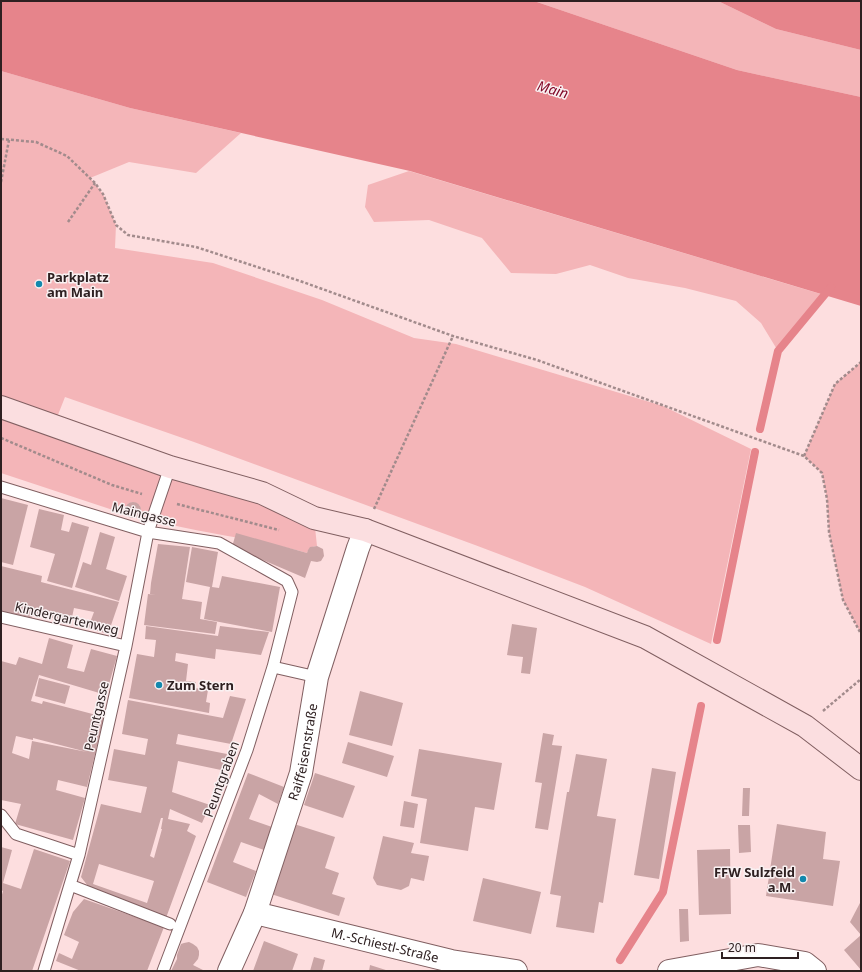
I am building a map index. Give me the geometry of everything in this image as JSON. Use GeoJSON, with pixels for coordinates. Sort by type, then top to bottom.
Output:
{"type":"FeatureCollection","features":[{"type":"Feature","properties":{"kind":"main road"},"geometry":{"type":"LineString","coordinates":[[1,407],[170,467],[262,493],[314,518],[365,530],[645,637],[805,726],[861,769]]}},
{"type":"Feature","properties":{"kind":"street","name":"Raiffeisenstraße"},"geometry":{"type":"LineString","coordinates":[[229,971],[255,913],[301,773],[317,677],[365,530]]}},
{"type":"Feature","properties":{"kind":"street","name":"M.-Schiestl-Straße"},"geometry":{"type":"LineString","coordinates":[[255,913],[451,961],[516,971]]}},
{"type":"Feature","properties":{"kind":"street"},"geometry":{"type":"LineString","coordinates":[[669,971],[758,955],[805,964],[814,971]]}},
{"type":"Feature","properties":{"kind":"lane","name":"Peuntgasse"},"geometry":{"type":"LineString","coordinates":[[44,971],[80,855],[126,646],[148,532],[170,467]]}},
{"type":"Feature","properties":{"kind":"lane","name":"Maingasse"},"geometry":{"type":"LineString","coordinates":[[1,487],[148,532],[219,543],[287,581],[292,592]]}},
{"type":"Feature","properties":{"kind":"lane","name":"Peuntgraben"},"geometry":{"type":"LineString","coordinates":[[163,971],[247,750],[273,667],[292,592]]}},
{"type":"Feature","properties":{"kind":"lane","name":"Kindergartenweg"},"geometry":{"type":"LineString","coordinates":[[1,617],[126,646]]}},
{"type":"Feature","properties":{"kind":"lane"},"geometry":{"type":"LineString","coordinates":[[273,667],[317,677]]}},
{"type":"Feature","properties":{"kind":"lane"},"geometry":{"type":"LineString","coordinates":[[1,815],[16,834],[80,855]]}},
{"type":"Feature","properties":{"kind":"lane"},"geometry":{"type":"LineString","coordinates":[[70,885],[170,924]]}},
{"type":"Feature","properties":{"kind":"path"},"geometry":{"type":"LineString","coordinates":[[1,139],[36,142],[67,156],[95,183],[103,194],[116,225],[128,235],[196,247],[300,281],[453,336],[537,360],[804,456],[822,473],[827,499],[829,532],[843,600],[861,634]]}},
{"type":"Feature","properties":{"kind":"path"},"geometry":{"type":"LineString","coordinates":[[1,182],[9,140]]}},
{"type":"Feature","properties":{"kind":"path"},"geometry":{"type":"LineString","coordinates":[[68,222],[95,183]]}},
{"type":"Feature","properties":{"kind":"path"},"geometry":{"type":"LineString","coordinates":[[365,530],[453,336]]}},
{"type":"Feature","properties":{"kind":"path"},"geometry":{"type":"LineString","coordinates":[[804,456],[835,384],[861,362]]}},
{"type":"Feature","properties":{"kind":"path"},"geometry":{"type":"LineString","coordinates":[[805,726],[861,679]]}},
{"type":"Feature","properties":{"kind":"shaded area"},"geometry":{"type":"Polygon","coordinates":[[[534,1],[718,1],[776,29],[861,50],[861,97],[737,70],[534,1]]]}},
{"type":"Feature","properties":{"kind":"shaded area"},"geometry":{"type":"Polygon","coordinates":[[[1,71],[130,108],[241,133],[196,173],[129,162],[90,178],[103,194],[116,225],[115,248],[213,263],[322,300],[414,338],[456,344],[663,406],[751,449],[711,644],[585,587],[194,442],[65,397],[54,425],[314,518],[317,546],[311,548],[307,553],[279,546],[189,529],[139,516],[141,513],[140,506],[134,502],[127,505],[125,514],[1,473],[1,71]]]}},
{"type":"Feature","properties":{"kind":"shaded area"},"geometry":{"type":"Polygon","coordinates":[[[409,171],[824,295],[778,351],[761,323],[736,301],[685,288],[628,278],[590,265],[556,274],[511,273],[482,238],[429,220],[374,222],[365,207],[368,185],[409,171]]]}},
{"type":"Feature","properties":{"kind":"shaded area"},"geometry":{"type":"Polygon","coordinates":[[[861,362],[861,634],[843,600],[829,532],[827,499],[822,473],[804,456],[835,384],[861,362]]]}},
{"type":"Feature","properties":{"kind":"water","name":"Main"},"geometry":{"type":"Polygon","coordinates":[[[1,1],[534,1],[737,70],[861,97],[861,306],[410,171],[130,108],[1,71],[1,1]]]}},
{"type":"Feature","properties":{"kind":"water"},"geometry":{"type":"Polygon","coordinates":[[[718,1],[861,1],[861,50],[776,29],[718,1]]]}},
{"type":"Feature","properties":{"kind":"building"},"geometry":{"type":"Polygon","coordinates":[[[1,498],[28,505],[13,565],[1,562],[1,498]]]}},
{"type":"Feature","properties":{"kind":"building"},"geometry":{"type":"Polygon","coordinates":[[[130,502],[136,502],[141,507],[139,516],[136,518],[130,518],[125,513],[125,507],[130,502]]]}},
{"type":"Feature","properties":{"kind":"building"},"geometry":{"type":"Polygon","coordinates":[[[39,509],[64,515],[61,530],[69,532],[72,522],[89,527],[72,588],[47,581],[55,554],[30,547],[39,509]]]}},
{"type":"Feature","properties":{"kind":"building"},"geometry":{"type":"Polygon","coordinates":[[[100,532],[115,537],[106,569],[127,576],[119,601],[75,587],[83,562],[91,565],[100,532]]]}},
{"type":"Feature","properties":{"kind":"building"},"geometry":{"type":"Polygon","coordinates":[[[236,533],[307,553],[310,547],[317,546],[323,549],[324,556],[321,561],[311,561],[305,578],[232,547],[236,533]]]}},
{"type":"Feature","properties":{"kind":"building"},"geometry":{"type":"Polygon","coordinates":[[[158,544],[190,547],[182,599],[202,602],[200,619],[217,622],[215,634],[144,625],[148,594],[156,595],[150,594],[158,544]]]}},
{"type":"Feature","properties":{"kind":"building"},"geometry":{"type":"Polygon","coordinates":[[[192,547],[218,552],[212,587],[219,588],[222,576],[280,587],[272,632],[204,619],[210,587],[186,582],[192,547]]]}},
{"type":"Feature","properties":{"kind":"building"},"geometry":{"type":"Polygon","coordinates":[[[1,566],[42,576],[41,582],[119,602],[108,634],[88,628],[94,612],[74,608],[71,622],[33,613],[32,618],[1,611],[1,566]]]}},
{"type":"Feature","properties":{"kind":"building"},"geometry":{"type":"Polygon","coordinates":[[[512,624],[537,628],[530,674],[521,673],[523,657],[507,655],[512,624]]]}},
{"type":"Feature","properties":{"kind":"building"},"geometry":{"type":"Polygon","coordinates":[[[146,626],[218,636],[220,626],[269,632],[261,655],[216,649],[215,659],[176,653],[175,661],[188,664],[186,681],[196,682],[194,688],[208,690],[206,702],[210,703],[209,713],[129,698],[137,654],[154,657],[156,640],[145,639],[146,626]]]}},
{"type":"Feature","properties":{"kind":"building"},"geometry":{"type":"Polygon","coordinates":[[[49,638],[73,645],[67,668],[84,672],[91,649],[117,656],[106,695],[39,675],[31,701],[42,704],[43,701],[104,717],[87,787],[58,780],[56,790],[85,798],[73,840],[15,824],[21,804],[1,800],[1,661],[16,665],[19,657],[42,664],[49,638]],[[16,736],[12,753],[29,759],[32,741],[87,752],[33,738],[33,740],[16,736]]]}},
{"type":"Feature","properties":{"kind":"building"},"geometry":{"type":"Polygon","coordinates":[[[39,678],[70,686],[65,704],[35,696],[39,678]]]}},
{"type":"Feature","properties":{"kind":"building"},"geometry":{"type":"Polygon","coordinates":[[[360,691],[403,703],[392,746],[349,735],[360,691]]]}},
{"type":"Feature","properties":{"kind":"building"},"geometry":{"type":"Polygon","coordinates":[[[230,696],[246,699],[231,744],[178,734],[176,744],[227,754],[221,770],[178,761],[172,792],[210,805],[202,823],[170,809],[168,819],[190,824],[187,831],[196,836],[166,918],[91,890],[81,877],[101,804],[141,813],[147,787],[108,780],[114,749],[145,755],[148,739],[122,734],[128,700],[223,718],[230,696]],[[161,818],[150,856],[154,858],[162,829],[163,818],[161,818]],[[99,864],[93,884],[147,903],[154,881],[99,864]]]}},
{"type":"Feature","properties":{"kind":"building"},"geometry":{"type":"Polygon","coordinates":[[[543,733],[554,735],[552,745],[562,746],[548,830],[535,828],[542,783],[535,782],[543,733]]]}},
{"type":"Feature","properties":{"kind":"building"},"geometry":{"type":"Polygon","coordinates":[[[348,742],[394,756],[387,777],[342,763],[348,742]]]}},
{"type":"Feature","properties":{"kind":"building"},"geometry":{"type":"Polygon","coordinates":[[[419,749],[502,763],[494,810],[475,807],[468,851],[420,843],[427,799],[411,796],[419,749]]]}},
{"type":"Feature","properties":{"kind":"building"},"geometry":{"type":"Polygon","coordinates":[[[576,754],[607,759],[597,816],[616,819],[603,903],[599,902],[594,933],[556,927],[561,896],[550,894],[567,792],[569,792],[576,754]]]}},
{"type":"Feature","properties":{"kind":"building"},"geometry":{"type":"Polygon","coordinates":[[[652,768],[676,772],[659,879],[634,875],[652,768]]]}},
{"type":"Feature","properties":{"kind":"building"},"geometry":{"type":"Polygon","coordinates":[[[248,773],[284,787],[278,804],[259,794],[249,819],[272,827],[264,850],[241,842],[233,862],[256,871],[246,897],[207,882],[248,773]]]}},
{"type":"Feature","properties":{"kind":"building"},"geometry":{"type":"Polygon","coordinates":[[[315,773],[355,786],[343,818],[304,805],[315,773]]]}},
{"type":"Feature","properties":{"kind":"building"},"geometry":{"type":"Polygon","coordinates":[[[743,788],[750,788],[749,816],[742,816],[743,788]]]}},
{"type":"Feature","properties":{"kind":"building"},"geometry":{"type":"Polygon","coordinates":[[[404,801],[418,804],[414,828],[400,826],[404,801]]]}},
{"type":"Feature","properties":{"kind":"building"},"geometry":{"type":"Polygon","coordinates":[[[294,824],[335,837],[325,868],[339,873],[332,894],[345,898],[339,916],[271,894],[294,824]]]}},
{"type":"Feature","properties":{"kind":"building","name":"FFW Sulzfeld a.M."},"geometry":{"type":"Polygon","coordinates":[[[777,824],[826,832],[823,859],[840,861],[833,906],[766,896],[777,824]]]}},
{"type":"Feature","properties":{"kind":"building"},"geometry":{"type":"Polygon","coordinates":[[[738,825],[750,825],[751,852],[739,853],[738,825]]]}},
{"type":"Feature","properties":{"kind":"building"},"geometry":{"type":"Polygon","coordinates":[[[383,836],[414,843],[411,853],[429,856],[424,881],[411,878],[409,886],[401,890],[377,885],[373,878],[383,836]]]}},
{"type":"Feature","properties":{"kind":"building"},"geometry":{"type":"Polygon","coordinates":[[[1,847],[12,850],[3,883],[21,889],[34,849],[70,861],[32,971],[1,971],[1,898],[3,891],[1,890],[1,847]]]}},
{"type":"Feature","properties":{"kind":"building"},"geometry":{"type":"Polygon","coordinates":[[[730,849],[731,914],[699,915],[697,850],[730,849]]]}},
{"type":"Feature","properties":{"kind":"building"},"geometry":{"type":"Polygon","coordinates":[[[483,878],[541,892],[531,934],[473,921],[483,878]]]}},
{"type":"Feature","properties":{"kind":"building"},"geometry":{"type":"Polygon","coordinates":[[[84,899],[164,927],[147,971],[81,971],[56,961],[59,953],[72,959],[79,942],[64,935],[73,912],[84,899]]]}},
{"type":"Feature","properties":{"kind":"building"},"geometry":{"type":"Polygon","coordinates":[[[861,901],[861,935],[850,922],[861,901]]]}},
{"type":"Feature","properties":{"kind":"building"},"geometry":{"type":"Polygon","coordinates":[[[679,909],[688,909],[689,941],[680,942],[679,909]]]}},
{"type":"Feature","properties":{"kind":"building"},"geometry":{"type":"Polygon","coordinates":[[[861,935],[861,970],[844,950],[861,935]]]}},
{"type":"Feature","properties":{"kind":"building"},"geometry":{"type":"Polygon","coordinates":[[[264,941],[298,954],[292,971],[253,971],[264,941]]]}},
{"type":"Feature","properties":{"kind":"building"},"geometry":{"type":"Polygon","coordinates":[[[189,942],[197,947],[199,951],[198,959],[193,965],[205,971],[171,971],[177,959],[181,944],[189,942]]]}},
{"type":"Feature","properties":{"kind":"building"},"geometry":{"type":"Polygon","coordinates":[[[314,957],[325,960],[322,971],[310,971],[314,957]]]}},
{"type":"Feature","properties":{"kind":"building"},"geometry":{"type":"Polygon","coordinates":[[[370,965],[389,971],[369,971],[370,965]]]}},
{"type":"Feature","properties":{"kind":"waterway"},"geometry":{"type":"LineString","coordinates":[[760,429],[778,351],[831,287]]}},
{"type":"Feature","properties":{"kind":"waterway"},"geometry":{"type":"LineString","coordinates":[[717,640],[755,452]]}},
{"type":"Feature","properties":{"kind":"waterway"},"geometry":{"type":"LineString","coordinates":[[620,960],[663,892],[701,706]]}},
{"type":"Feature","properties":{"kind":"place","name":"Parkplatz am Main"},"geometry":{"type":"Point","coordinates":[39,284]}},
{"type":"Feature","properties":{"kind":"place","name":"Zum Stern"},"geometry":{"type":"Point","coordinates":[159,685]}},
{"type":"Feature","properties":{"kind":"place","name":"FFW Sulzfeld a.M."},"geometry":{"type":"Point","coordinates":[803,879]}}]}
